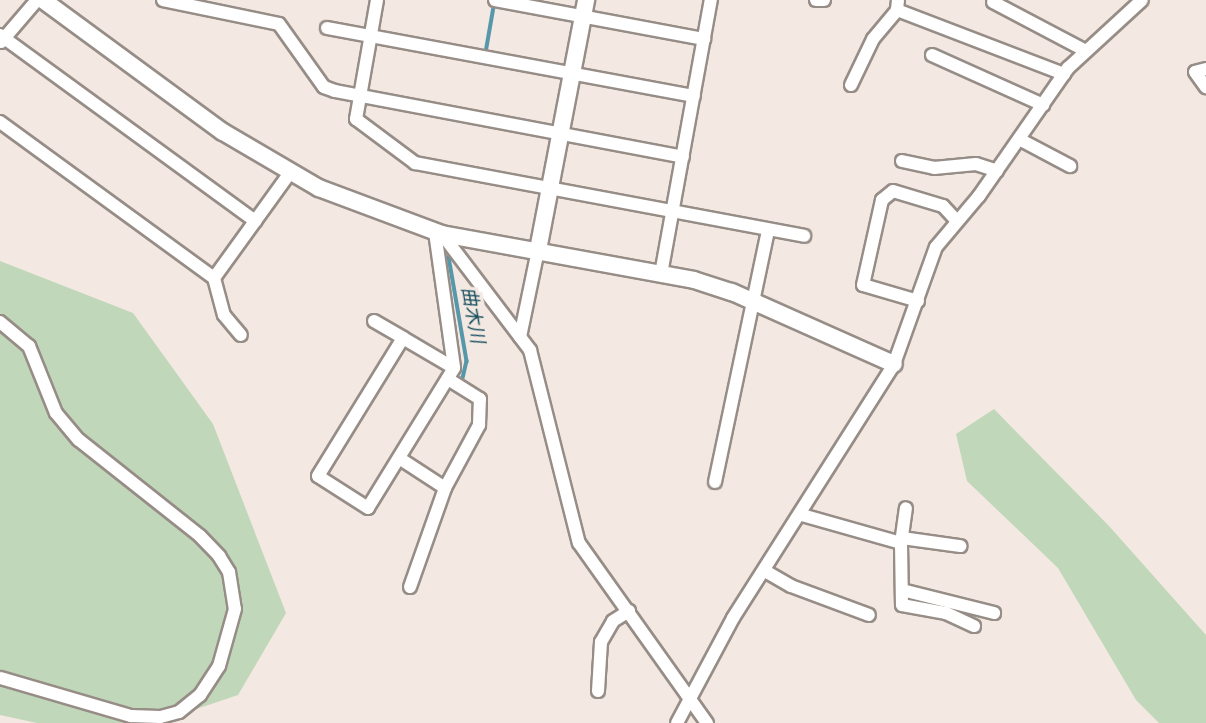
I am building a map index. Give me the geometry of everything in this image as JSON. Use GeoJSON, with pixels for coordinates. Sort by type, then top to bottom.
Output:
{"type":"FeatureCollection","features":[{"type":"Feature","properties":{"kind":"street"},"geometry":{"type":"LineString","coordinates":[[37,0],[1,39],[255,221]]}},
{"type":"Feature","properties":{"kind":"street"},"geometry":{"type":"LineString","coordinates":[[43,0],[223,132],[289,174],[438,233],[661,274],[756,303],[894,364]]}},
{"type":"Feature","properties":{"kind":"street"},"geometry":{"type":"LineString","coordinates":[[163,0],[279,24],[324,87],[359,96],[683,157]]}},
{"type":"Feature","properties":{"kind":"street"},"geometry":{"type":"LineString","coordinates":[[377,0],[356,120],[415,163],[551,191],[804,236]]}},
{"type":"Feature","properties":{"kind":"street"},"geometry":{"type":"LineString","coordinates":[[495,0],[704,39]]}},
{"type":"Feature","properties":{"kind":"street"},"geometry":{"type":"LineString","coordinates":[[520,337],[551,191],[586,0]]}},
{"type":"Feature","properties":{"kind":"street"},"geometry":{"type":"LineString","coordinates":[[661,274],[711,0]]}},
{"type":"Feature","properties":{"kind":"street"},"geometry":{"type":"LineString","coordinates":[[816,0],[824,0]]}},
{"type":"Feature","properties":{"kind":"street"},"geometry":{"type":"LineString","coordinates":[[677,723],[689,698],[765,571],[894,364],[936,247],[997,171],[1063,74],[1084,50],[1142,0]]}},
{"type":"Feature","properties":{"kind":"street"},"geometry":{"type":"LineString","coordinates":[[993,2],[1084,50]]}},
{"type":"Feature","properties":{"kind":"street"},"geometry":{"type":"LineString","coordinates":[[852,85],[873,39],[898,5],[1063,74]]}},
{"type":"Feature","properties":{"kind":"street"},"geometry":{"type":"LineString","coordinates":[[327,28],[694,96]]}},
{"type":"Feature","properties":{"kind":"street"},"geometry":{"type":"LineString","coordinates":[[932,55],[1042,105]]}},
{"type":"Feature","properties":{"kind":"street"},"geometry":{"type":"LineString","coordinates":[[1206,69],[1195,72],[1206,87]]}},
{"type":"Feature","properties":{"kind":"street"},"geometry":{"type":"LineString","coordinates":[[0,122],[214,278],[224,315],[241,335]]}},
{"type":"Feature","properties":{"kind":"street"},"geometry":{"type":"LineString","coordinates":[[1019,139],[1070,166]]}},
{"type":"Feature","properties":{"kind":"street"},"geometry":{"type":"LineString","coordinates":[[902,161],[934,168],[976,164],[997,171]]}},
{"type":"Feature","properties":{"kind":"street"},"geometry":{"type":"LineString","coordinates":[[214,278],[289,174]]}},
{"type":"Feature","properties":{"kind":"street"},"geometry":{"type":"LineString","coordinates":[[918,301],[863,285],[882,200],[893,191],[943,206],[956,220]]}},
{"type":"Feature","properties":{"kind":"street"},"geometry":{"type":"LineString","coordinates":[[715,482],[756,303],[768,230]]}},
{"type":"Feature","properties":{"kind":"street"},"geometry":{"type":"LineString","coordinates":[[438,233],[530,350],[579,543],[707,723]]}},
{"type":"Feature","properties":{"kind":"street"},"geometry":{"type":"LineString","coordinates":[[403,338],[318,476],[368,508],[451,373],[438,233]]}},
{"type":"Feature","properties":{"kind":"street"},"geometry":{"type":"LineString","coordinates":[[374,321],[403,338],[451,373],[480,399],[479,425],[445,488],[410,587]]}},
{"type":"Feature","properties":{"kind":"street"},"geometry":{"type":"LineString","coordinates":[[0,322],[29,346],[56,413],[79,440],[200,536],[219,556],[229,572],[235,609],[219,666],[200,695],[179,712],[160,717],[131,716],[0,678]]}},
{"type":"Feature","properties":{"kind":"street"},"geometry":{"type":"LineString","coordinates":[[399,458],[445,488]]}},
{"type":"Feature","properties":{"kind":"street"},"geometry":{"type":"LineString","coordinates":[[905,508],[901,540],[902,605],[946,613],[974,626]]}},
{"type":"Feature","properties":{"kind":"street"},"geometry":{"type":"LineString","coordinates":[[802,515],[901,540],[960,546]]}},
{"type":"Feature","properties":{"kind":"street"},"geometry":{"type":"LineString","coordinates":[[765,571],[790,586],[869,615]]}},
{"type":"Feature","properties":{"kind":"street"},"geometry":{"type":"LineString","coordinates":[[902,590],[994,613]]}},
{"type":"Feature","properties":{"kind":"street"},"geometry":{"type":"LineString","coordinates":[[598,691],[601,642],[613,621],[629,611]]}},
{"type":"Feature","properties":{"kind":"green space"},"geometry":{"type":"Polygon","coordinates":[[[0,261],[133,313],[213,424],[286,613],[238,695],[155,723],[37,723],[0,715],[0,261]]]}},
{"type":"Feature","properties":{"kind":"green space"},"geometry":{"type":"Polygon","coordinates":[[[994,409],[1109,526],[1206,635],[1206,723],[1159,723],[1136,700],[1058,568],[967,481],[956,434],[994,409]]]}},
{"type":"Feature","properties":{"kind":"waterway","name":"曲木川"},"geometry":{"type":"LineString","coordinates":[[486,50],[493,10]]}},
{"type":"Feature","properties":{"kind":"waterway","name":"曲木川"},"geometry":{"type":"LineString","coordinates":[[449,257],[467,361],[463,378]]}}]}
